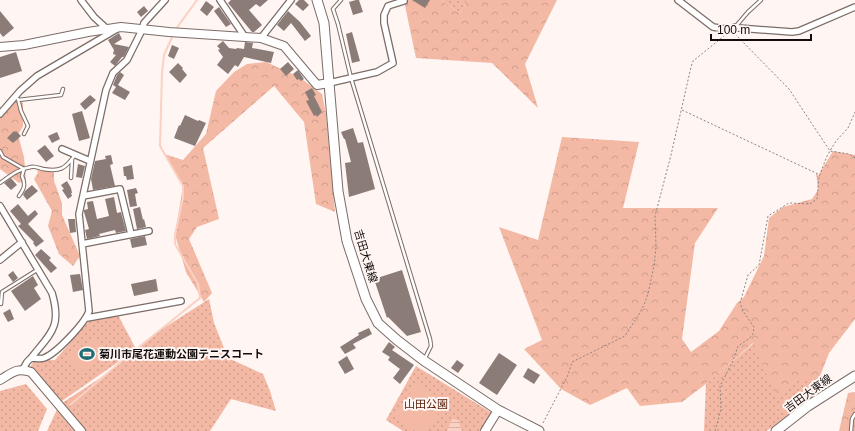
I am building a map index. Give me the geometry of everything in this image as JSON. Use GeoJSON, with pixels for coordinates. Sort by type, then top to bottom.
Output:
{"type":"FeatureCollection","features":[{"type":"Feature","properties":{"kind":"main road","name":"吉田大東線"},"geometry":{"type":"LineString","coordinates":[[317,0],[324,23],[338,191],[347,241],[366,299],[378,324],[424,361],[498,410],[539,431]]}},
{"type":"Feature","properties":{"kind":"main road","name":"吉田大東線"},"geometry":{"type":"LineString","coordinates":[[776,431],[814,402],[855,376]]}},
{"type":"Feature","properties":{"kind":"street"},"geometry":{"type":"LineString","coordinates":[[81,0],[94,17],[106,28]]}},
{"type":"Feature","properties":{"kind":"street"},"geometry":{"type":"LineString","coordinates":[[31,358],[44,358],[58,349],[87,318],[89,311],[79,214],[106,90],[113,73],[127,60],[144,23],[165,0]]}},
{"type":"Feature","properties":{"kind":"street"},"geometry":{"type":"LineString","coordinates":[[220,0],[245,37]]}},
{"type":"Feature","properties":{"kind":"street"},"geometry":{"type":"LineString","coordinates":[[261,38],[291,0]]}},
{"type":"Feature","properties":{"kind":"street"},"geometry":{"type":"LineString","coordinates":[[678,0],[713,27],[792,32],[855,6]]}},
{"type":"Feature","properties":{"kind":"street"},"geometry":{"type":"LineString","coordinates":[[0,47],[24,45],[106,28],[121,27],[142,30],[261,38],[284,46],[317,85],[377,72],[393,63],[384,23],[384,15],[388,6],[404,1]]}},
{"type":"Feature","properties":{"kind":"street"},"geometry":{"type":"LineString","coordinates":[[0,114],[37,76],[121,27]]}},
{"type":"Feature","properties":{"kind":"street"},"geometry":{"type":"LineString","coordinates":[[62,149],[74,157],[90,161]]}},
{"type":"Feature","properties":{"kind":"street"},"geometry":{"type":"LineString","coordinates":[[83,196],[120,189],[131,234]]}},
{"type":"Feature","properties":{"kind":"street"},"geometry":{"type":"LineString","coordinates":[[0,206],[52,293],[56,304],[57,315],[54,328],[23,369]]}},
{"type":"Feature","properties":{"kind":"street"},"geometry":{"type":"LineString","coordinates":[[82,244],[149,231]]}},
{"type":"Feature","properties":{"kind":"street"},"geometry":{"type":"LineString","coordinates":[[0,260],[22,242]]}},
{"type":"Feature","properties":{"kind":"street"},"geometry":{"type":"LineString","coordinates":[[87,318],[181,301]]}},
{"type":"Feature","properties":{"kind":"street"},"geometry":{"type":"LineString","coordinates":[[0,380],[14,371],[23,369],[31,372],[81,431]]}},
{"type":"Feature","properties":{"kind":"street"},"geometry":{"type":"LineString","coordinates":[[485,431],[498,410]]}},
{"type":"Feature","properties":{"kind":"lane"},"geometry":{"type":"LineString","coordinates":[[341,0],[333,9],[351,78],[430,338],[431,346],[424,361]]}},
{"type":"Feature","properties":{"kind":"lane"},"geometry":{"type":"LineString","coordinates":[[733,28],[761,0]]}},
{"type":"Feature","properties":{"kind":"lane"},"geometry":{"type":"LineString","coordinates":[[24,134],[28,126],[21,111],[18,97],[61,95],[63,89]]}},
{"type":"Feature","properties":{"kind":"lane"},"geometry":{"type":"LineString","coordinates":[[0,151],[4,157],[24,169]]}},
{"type":"Feature","properties":{"kind":"lane"},"geometry":{"type":"LineString","coordinates":[[0,183],[17,171],[32,166],[57,170],[63,169],[74,157]]}},
{"type":"Feature","properties":{"kind":"lane"},"geometry":{"type":"LineString","coordinates":[[71,178],[74,157]]}},
{"type":"Feature","properties":{"kind":"lane"},"geometry":{"type":"LineString","coordinates":[[19,196],[24,189],[25,182],[22,176],[24,169]]}},
{"type":"Feature","properties":{"kind":"lane"},"geometry":{"type":"LineString","coordinates":[[1,304],[2,292],[38,269]]}},
{"type":"Feature","properties":{"kind":"lane"},"geometry":{"type":"LineString","coordinates":[[851,431],[852,419],[855,414]]}},
{"type":"Feature","properties":{"kind":"path"},"geometry":{"type":"LineString","coordinates":[[539,431],[568,375],[572,362],[625,336],[644,305],[654,266],[656,247],[655,216],[691,67],[694,61],[733,28],[761,62],[789,90],[830,151],[849,154],[855,158]]}},
{"type":"Feature","properties":{"kind":"path"},"geometry":{"type":"LineString","coordinates":[[681,110],[818,174]]}},
{"type":"Feature","properties":{"kind":"path"},"geometry":{"type":"LineString","coordinates":[[715,431],[720,409],[720,386],[733,361],[738,346],[750,338],[753,334],[754,328],[743,311],[740,303],[748,275],[759,265],[768,216],[789,203],[810,204],[818,199],[819,177],[830,151],[836,141],[848,128],[855,112]]}},
{"type":"Feature","properties":{"kind":"green space"},"geometry":{"type":"Polygon","coordinates":[[[441,0],[468,0],[460,13],[441,0]]]}},
{"type":"Feature","properties":{"kind":"green space"},"geometry":{"type":"Polygon","coordinates":[[[441,0],[460,13],[468,0],[557,0],[525,64],[538,108],[492,63],[416,58],[404,1],[441,0]]]}},
{"type":"Feature","properties":{"kind":"green space"},"geometry":{"type":"Polygon","coordinates":[[[266,62],[299,77],[322,94],[326,114],[335,212],[316,204],[304,122],[274,86],[203,148],[219,219],[197,227],[189,239],[212,293],[204,302],[186,272],[175,235],[183,186],[164,154],[183,160],[206,134],[216,91],[234,72],[247,64],[266,62]]]}},
{"type":"Feature","properties":{"kind":"green space"},"geometry":{"type":"Polygon","coordinates":[[[16,96],[23,103],[23,126],[18,135],[24,157],[26,180],[19,183],[0,169],[0,108],[16,96]]]}},
{"type":"Feature","properties":{"kind":"green space"},"geometry":{"type":"Polygon","coordinates":[[[562,137],[639,142],[623,208],[718,208],[695,243],[682,339],[691,352],[719,331],[737,303],[744,297],[764,256],[769,218],[783,207],[812,199],[818,190],[816,173],[818,176],[833,151],[855,155],[855,319],[829,353],[819,379],[796,379],[778,401],[753,343],[711,380],[682,402],[640,406],[627,388],[590,405],[561,389],[524,349],[542,340],[499,227],[538,240],[562,137]]]}},
{"type":"Feature","properties":{"kind":"green space"},"geometry":{"type":"Polygon","coordinates":[[[36,166],[54,168],[54,181],[62,203],[62,215],[80,256],[73,266],[59,254],[48,226],[52,211],[34,179],[38,173],[36,166]]]}},
{"type":"Feature","properties":{"kind":"green space"},"geometry":{"type":"Polygon","coordinates":[[[209,299],[214,323],[228,358],[263,374],[276,411],[231,399],[210,431],[47,431],[59,405],[105,375],[134,351],[62,401],[30,367],[34,361],[55,360],[90,320],[117,313],[136,349],[159,331],[209,299]]]}},
{"type":"Feature","properties":{"kind":"green space","name":"菊川市尾花運動公園テニスコート"},"geometry":{"type":"Polygon","coordinates":[[[95,336],[107,350],[79,373],[67,358],[95,336]]]}},
{"type":"Feature","properties":{"kind":"green space"},"geometry":{"type":"Polygon","coordinates":[[[754,343],[778,400],[796,379],[819,379],[816,396],[766,431],[704,431],[706,384],[754,343]]]}},
{"type":"Feature","properties":{"kind":"green space","name":"山田公園"},"geometry":{"type":"Polygon","coordinates":[[[416,366],[492,413],[481,431],[403,431],[386,420],[416,366]]]}},
{"type":"Feature","properties":{"kind":"green space"},"geometry":{"type":"Polygon","coordinates":[[[417,383],[446,402],[427,431],[415,431],[394,417],[417,383]]]}},
{"type":"Feature","properties":{"kind":"green space"},"geometry":{"type":"Polygon","coordinates":[[[26,384],[47,409],[38,431],[0,431],[0,391],[26,384]]]}},
{"type":"Feature","properties":{"kind":"green space"},"geometry":{"type":"Polygon","coordinates":[[[855,392],[855,431],[839,431],[848,393],[855,392]]]}},
{"type":"Feature","properties":{"kind":"shaded area"},"geometry":{"type":"Polygon","coordinates":[[[452,419],[458,420],[462,431],[447,431],[452,419]]]}},
{"type":"Feature","properties":{"kind":"building"},"geometry":{"type":"Polygon","coordinates":[[[231,0],[268,0],[260,7],[256,4],[249,10],[262,25],[252,32],[228,3],[231,0]]]}},
{"type":"Feature","properties":{"kind":"building"},"geometry":{"type":"Polygon","coordinates":[[[299,0],[304,0],[309,5],[303,11],[295,4],[299,0]]]}},
{"type":"Feature","properties":{"kind":"building"},"geometry":{"type":"Polygon","coordinates":[[[359,0],[363,12],[353,15],[349,2],[359,0]]]}},
{"type":"Feature","properties":{"kind":"building"},"geometry":{"type":"Polygon","coordinates":[[[412,0],[430,0],[425,8],[412,0]]]}},
{"type":"Feature","properties":{"kind":"building"},"geometry":{"type":"Polygon","coordinates":[[[206,1],[214,7],[207,16],[200,10],[206,1]]]}},
{"type":"Feature","properties":{"kind":"building"},"geometry":{"type":"Polygon","coordinates":[[[144,6],[148,11],[141,17],[137,12],[144,6]]]}},
{"type":"Feature","properties":{"kind":"building"},"geometry":{"type":"Polygon","coordinates":[[[219,7],[231,24],[226,27],[214,11],[219,7]]]}},
{"type":"Feature","properties":{"kind":"building"},"geometry":{"type":"Polygon","coordinates":[[[0,11],[14,28],[3,37],[0,33],[0,11]]]}},
{"type":"Feature","properties":{"kind":"building"},"geometry":{"type":"Polygon","coordinates":[[[288,11],[300,22],[311,36],[305,41],[291,23],[284,31],[277,25],[288,11]]]}},
{"type":"Feature","properties":{"kind":"building"},"geometry":{"type":"Polygon","coordinates":[[[352,32],[360,61],[352,63],[346,34],[352,32]]]}},
{"type":"Feature","properties":{"kind":"building"},"geometry":{"type":"Polygon","coordinates":[[[119,33],[122,39],[114,44],[129,47],[124,57],[122,57],[115,66],[110,62],[116,55],[113,54],[114,50],[108,40],[119,33]]]}},
{"type":"Feature","properties":{"kind":"building"},"geometry":{"type":"Polygon","coordinates":[[[223,41],[229,48],[244,49],[245,42],[253,43],[252,48],[274,52],[271,63],[244,57],[238,67],[235,65],[228,74],[217,65],[223,57],[217,46],[223,41]]]}},
{"type":"Feature","properties":{"kind":"building"},"geometry":{"type":"Polygon","coordinates":[[[172,45],[179,48],[174,59],[168,56],[172,45]]]}},
{"type":"Feature","properties":{"kind":"building"},"geometry":{"type":"Polygon","coordinates":[[[16,52],[22,71],[0,78],[0,57],[16,52]]]}},
{"type":"Feature","properties":{"kind":"building"},"geometry":{"type":"Polygon","coordinates":[[[288,62],[294,69],[286,76],[280,69],[288,62]]]}},
{"type":"Feature","properties":{"kind":"building"},"geometry":{"type":"Polygon","coordinates":[[[178,63],[187,75],[180,83],[169,72],[178,63]]]}},
{"type":"Feature","properties":{"kind":"building"},"geometry":{"type":"Polygon","coordinates":[[[298,70],[304,79],[301,81],[299,79],[297,80],[293,74],[298,70]]]}},
{"type":"Feature","properties":{"kind":"building"},"geometry":{"type":"Polygon","coordinates":[[[120,72],[124,75],[118,85],[130,92],[125,100],[112,93],[116,87],[113,85],[117,75],[120,72]]]}},
{"type":"Feature","properties":{"kind":"building"},"geometry":{"type":"Polygon","coordinates":[[[312,88],[316,95],[314,96],[322,112],[317,117],[316,115],[314,116],[306,101],[309,100],[305,92],[312,88]]]}},
{"type":"Feature","properties":{"kind":"building"},"geometry":{"type":"Polygon","coordinates":[[[90,95],[96,100],[85,110],[80,104],[90,95]]]}},
{"type":"Feature","properties":{"kind":"building"},"geometry":{"type":"Polygon","coordinates":[[[82,111],[90,138],[79,141],[72,114],[82,111]]]}},
{"type":"Feature","properties":{"kind":"building"},"geometry":{"type":"Polygon","coordinates":[[[185,115],[206,123],[195,146],[174,138],[185,115]]]}},
{"type":"Feature","properties":{"kind":"building"},"geometry":{"type":"Polygon","coordinates":[[[353,128],[358,143],[363,142],[375,189],[349,197],[345,163],[351,162],[345,139],[341,132],[353,128]]]}},
{"type":"Feature","properties":{"kind":"building"},"geometry":{"type":"Polygon","coordinates":[[[14,131],[21,136],[13,143],[7,138],[14,131]]]}},
{"type":"Feature","properties":{"kind":"building"},"geometry":{"type":"Polygon","coordinates":[[[57,132],[60,139],[52,143],[48,136],[57,132]]]}},
{"type":"Feature","properties":{"kind":"building"},"geometry":{"type":"Polygon","coordinates":[[[45,145],[54,156],[46,162],[37,151],[45,145]]]}},
{"type":"Feature","properties":{"kind":"building"},"geometry":{"type":"Polygon","coordinates":[[[111,155],[113,164],[110,165],[115,186],[93,190],[91,179],[95,161],[106,159],[105,156],[111,155]]]}},
{"type":"Feature","properties":{"kind":"building"},"geometry":{"type":"Polygon","coordinates":[[[78,164],[85,166],[82,178],[76,177],[78,164]]]}},
{"type":"Feature","properties":{"kind":"building"},"geometry":{"type":"Polygon","coordinates":[[[132,165],[134,179],[127,180],[126,176],[124,176],[123,167],[132,165]]]}},
{"type":"Feature","properties":{"kind":"building"},"geometry":{"type":"Polygon","coordinates":[[[11,178],[17,185],[11,190],[4,183],[11,178]]]}},
{"type":"Feature","properties":{"kind":"building"},"geometry":{"type":"Polygon","coordinates":[[[67,181],[72,193],[72,196],[68,199],[62,190],[64,189],[61,185],[67,181]]]}},
{"type":"Feature","properties":{"kind":"building"},"geometry":{"type":"Polygon","coordinates":[[[32,185],[38,191],[27,200],[23,195],[32,185]]]}},
{"type":"Feature","properties":{"kind":"building"},"geometry":{"type":"Polygon","coordinates":[[[136,188],[138,193],[135,194],[137,206],[130,207],[127,190],[136,188]]]}},
{"type":"Feature","properties":{"kind":"building"},"geometry":{"type":"Polygon","coordinates":[[[114,197],[117,213],[121,212],[126,231],[116,233],[115,230],[87,239],[85,230],[89,229],[84,210],[88,209],[87,202],[93,201],[97,219],[109,216],[105,199],[114,197]]]}},
{"type":"Feature","properties":{"kind":"building"},"geometry":{"type":"Polygon","coordinates":[[[18,204],[28,216],[35,210],[38,214],[28,224],[44,241],[36,247],[33,243],[34,242],[18,226],[21,224],[10,211],[18,204]]]}},
{"type":"Feature","properties":{"kind":"building"},"geometry":{"type":"Polygon","coordinates":[[[140,207],[146,227],[137,229],[133,209],[140,207]]]}},
{"type":"Feature","properties":{"kind":"building"},"geometry":{"type":"Polygon","coordinates":[[[68,219],[75,219],[76,232],[70,233],[68,219]]]}},
{"type":"Feature","properties":{"kind":"building"},"geometry":{"type":"Polygon","coordinates":[[[145,236],[147,245],[132,248],[130,239],[145,236]]]}},
{"type":"Feature","properties":{"kind":"building"},"geometry":{"type":"Polygon","coordinates":[[[41,249],[51,258],[49,260],[57,268],[51,273],[35,255],[41,249]]]}},
{"type":"Feature","properties":{"kind":"building"},"geometry":{"type":"Polygon","coordinates":[[[402,270],[421,332],[407,336],[388,317],[387,318],[374,279],[402,270]]]}},
{"type":"Feature","properties":{"kind":"building"},"geometry":{"type":"Polygon","coordinates":[[[13,271],[18,278],[13,282],[8,275],[13,271]]]}},
{"type":"Feature","properties":{"kind":"building"},"geometry":{"type":"Polygon","coordinates":[[[80,274],[83,290],[73,292],[70,275],[80,274]]]}},
{"type":"Feature","properties":{"kind":"building"},"geometry":{"type":"Polygon","coordinates":[[[33,276],[38,285],[34,288],[41,299],[25,311],[11,291],[33,276]]]}},
{"type":"Feature","properties":{"kind":"building"},"geometry":{"type":"Polygon","coordinates":[[[156,279],[158,291],[134,296],[131,284],[156,279]]]}},
{"type":"Feature","properties":{"kind":"building"},"geometry":{"type":"Polygon","coordinates":[[[10,309],[14,319],[8,322],[3,313],[10,309]]]}},
{"type":"Feature","properties":{"kind":"building"},"geometry":{"type":"Polygon","coordinates":[[[369,328],[372,334],[353,344],[356,348],[345,354],[340,347],[359,335],[358,333],[369,328]]]}},
{"type":"Feature","properties":{"kind":"building"},"geometry":{"type":"Polygon","coordinates":[[[389,342],[395,347],[392,350],[414,365],[400,384],[393,378],[400,369],[388,360],[390,357],[382,352],[389,342]]]}},
{"type":"Feature","properties":{"kind":"building"},"geometry":{"type":"Polygon","coordinates":[[[499,353],[517,365],[497,395],[479,383],[499,353]]]}},
{"type":"Feature","properties":{"kind":"building"},"geometry":{"type":"Polygon","coordinates":[[[347,356],[354,369],[345,374],[338,362],[347,356]]]}},
{"type":"Feature","properties":{"kind":"building"},"geometry":{"type":"Polygon","coordinates":[[[457,360],[464,365],[458,373],[451,368],[457,360]]]}},
{"type":"Feature","properties":{"kind":"building"},"geometry":{"type":"Polygon","coordinates":[[[528,368],[540,375],[534,384],[523,377],[528,368]]]}},
{"type":"Feature","properties":{"kind":"waterway"},"geometry":{"type":"LineString","coordinates":[[176,29],[197,0]]}},
{"type":"Feature","properties":{"kind":"waterway"},"geometry":{"type":"LineString","coordinates":[[70,405],[200,298],[198,284],[175,244],[175,235],[183,198],[183,186],[160,146],[162,73],[164,55],[173,35]]}},
{"type":"Feature","properties":{"kind":"place","name":"菊川市尾花運動公園テニスコート"},"geometry":{"type":"Point","coordinates":[87,354]}}]}
